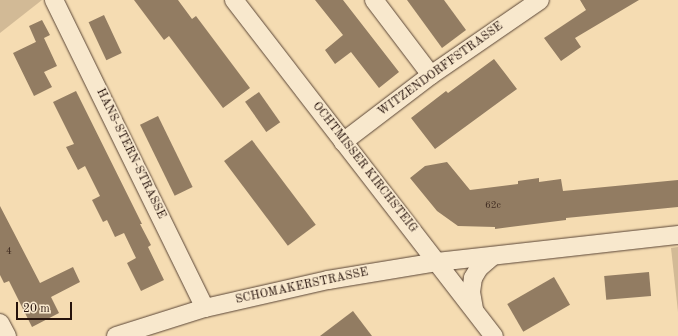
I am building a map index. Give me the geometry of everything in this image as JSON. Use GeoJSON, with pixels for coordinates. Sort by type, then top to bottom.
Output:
{"type":"FeatureCollection","features":[{"type":"Feature","properties":{"kind":"street","name":"HANS-STERN-STRASSE"},"geometry":{"type":"LineString","coordinates":[[54,0],[206,308]]}},
{"type":"Feature","properties":{"kind":"street","name":"OCHTMISSER KIRCHSTEIG"},"geometry":{"type":"LineString","coordinates":[[234,0],[494,336]]}},
{"type":"Feature","properties":{"kind":"street"},"geometry":{"type":"LineString","coordinates":[[374,0],[431,75]]}},
{"type":"Feature","properties":{"kind":"street","name":"WITZENDORFFSTRASSE"},"geometry":{"type":"LineString","coordinates":[[343,142],[431,75],[540,0]]}},
{"type":"Feature","properties":{"kind":"street","name":"SCHOMAKERSTRASSE"},"geometry":{"type":"LineString","coordinates":[[116,336],[206,308],[328,280],[437,262],[678,234]]}},
{"type":"Feature","properties":{"kind":"street"},"geometry":{"type":"LineString","coordinates":[[474,309],[471,292],[473,278],[479,268],[493,256]]}},
{"type":"Feature","properties":{"kind":"street"},"geometry":{"type":"LineString","coordinates":[[0,323],[7,336]]}},
{"type":"Feature","properties":{"kind":"shaded area"},"geometry":{"type":"Polygon","coordinates":[[[0,0],[42,0],[0,33],[0,0]]]}},
{"type":"Feature","properties":{"kind":"shaded area"},"geometry":{"type":"Polygon","coordinates":[[[678,247],[678,312],[671,248],[678,247]]]}},
{"type":"Feature","properties":{"kind":"building"},"geometry":{"type":"Polygon","coordinates":[[[134,0],[178,0],[192,19],[196,16],[250,88],[223,108],[169,36],[164,40],[134,0]]]}},
{"type":"Feature","properties":{"kind":"building"},"geometry":{"type":"Polygon","coordinates":[[[315,0],[343,0],[399,72],[379,88],[351,52],[335,64],[325,50],[343,35],[315,0]]]}},
{"type":"Feature","properties":{"kind":"building"},"geometry":{"type":"Polygon","coordinates":[[[407,0],[444,0],[466,30],[442,48],[407,0]]]}},
{"type":"Feature","properties":{"kind":"building"},"geometry":{"type":"Polygon","coordinates":[[[580,0],[639,0],[575,38],[581,47],[561,61],[544,38],[586,10],[580,0]]]}},
{"type":"Feature","properties":{"kind":"building"},"geometry":{"type":"Polygon","coordinates":[[[104,15],[122,53],[106,60],[89,22],[104,15]]]}},
{"type":"Feature","properties":{"kind":"building"},"geometry":{"type":"Polygon","coordinates":[[[42,20],[50,35],[44,38],[57,66],[44,72],[52,87],[34,96],[13,53],[36,42],[29,26],[42,20]]]}},
{"type":"Feature","properties":{"kind":"building"},"geometry":{"type":"Polygon","coordinates":[[[494,59],[517,89],[435,149],[411,118],[446,91],[448,93],[494,59]]]}},
{"type":"Feature","properties":{"kind":"building"},"geometry":{"type":"Polygon","coordinates":[[[76,91],[142,224],[140,224],[151,245],[148,247],[164,280],[141,291],[127,263],[136,258],[124,233],[115,237],[107,220],[103,222],[92,200],[100,196],[85,166],[78,170],[66,147],[74,144],[53,102],[76,91]]]}},
{"type":"Feature","properties":{"kind":"building"},"geometry":{"type":"Polygon","coordinates":[[[259,92],[280,122],[266,132],[245,102],[259,92]]]}},
{"type":"Feature","properties":{"kind":"building"},"geometry":{"type":"Polygon","coordinates":[[[158,116],[193,187],[175,196],[140,125],[158,116]]]}},
{"type":"Feature","properties":{"kind":"building"},"geometry":{"type":"Polygon","coordinates":[[[252,140],[316,225],[288,246],[224,161],[252,140]]]}},
{"type":"Feature","properties":{"kind":"building"},"geometry":{"type":"Polygon","coordinates":[[[447,162],[470,190],[518,184],[518,181],[539,178],[539,182],[561,179],[563,191],[678,180],[678,207],[566,218],[566,220],[495,229],[495,227],[458,226],[437,211],[410,178],[425,166],[447,162]]]}},
{"type":"Feature","properties":{"kind":"building"},"geometry":{"type":"Polygon","coordinates":[[[0,206],[40,283],[73,267],[80,282],[51,297],[59,313],[32,327],[9,281],[4,283],[0,275],[0,206]]]}},
{"type":"Feature","properties":{"kind":"building"},"geometry":{"type":"Polygon","coordinates":[[[649,272],[651,296],[606,300],[604,276],[649,272]]]}},
{"type":"Feature","properties":{"kind":"building"},"geometry":{"type":"Polygon","coordinates":[[[554,277],[570,305],[523,332],[507,304],[554,277]]]}},
{"type":"Feature","properties":{"kind":"building"},"geometry":{"type":"Polygon","coordinates":[[[353,311],[372,336],[320,336],[353,311]]]}}]}
